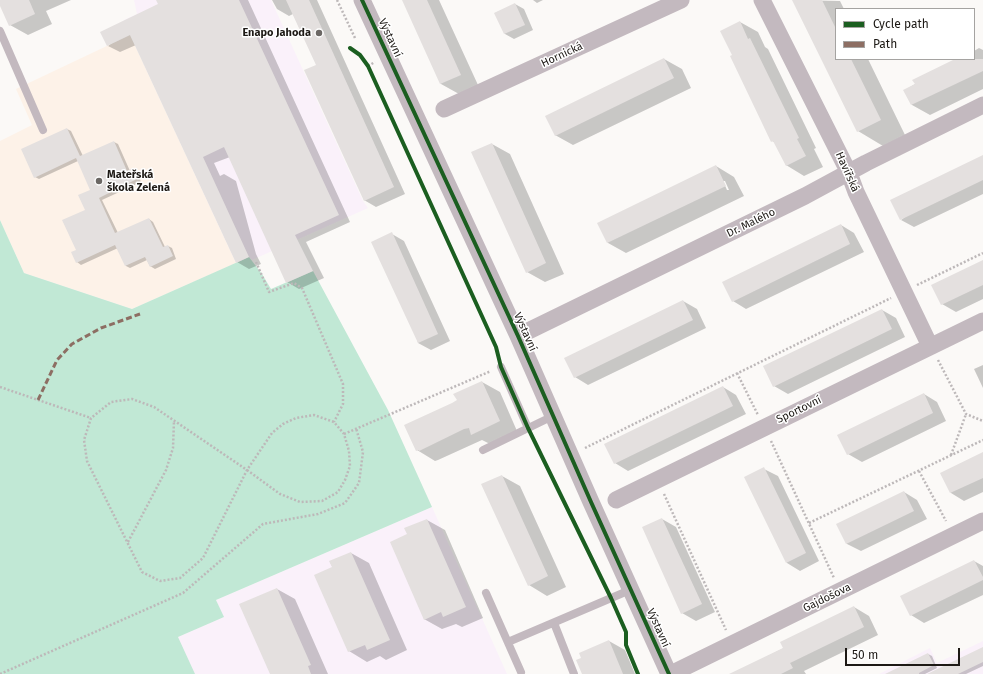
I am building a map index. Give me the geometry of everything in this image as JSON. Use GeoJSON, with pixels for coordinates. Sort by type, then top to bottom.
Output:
{"type":"FeatureCollection","features":[{"type":"Feature","properties":{"kind":"street","name":"Výstavní"},"geometry":{"type":"LineString","coordinates":[[362,0],[518,336],[630,590],[670,674]]}},
{"type":"Feature","properties":{"kind":"street","name":"Hornická"},"geometry":{"type":"LineString","coordinates":[[444,110],[681,0]]}},
{"type":"Feature","properties":{"kind":"street","name":"Havířská"},"geometry":{"type":"LineString","coordinates":[[762,0],[849,172],[856,192],[930,346]]}},
{"type":"Feature","properties":{"kind":"street","name":"Dr. Malého"},"geometry":{"type":"LineString","coordinates":[[518,336],[805,196],[849,172],[983,105]]}},
{"type":"Feature","properties":{"kind":"street","name":"Sportovní"},"geometry":{"type":"LineString","coordinates":[[616,500],[983,321]]}},
{"type":"Feature","properties":{"kind":"street","name":"Gajdošova"},"geometry":{"type":"LineString","coordinates":[[670,674],[983,521]]}},
{"type":"Feature","properties":{"kind":"lane"},"geometry":{"type":"LineString","coordinates":[[0,31],[44,130]]}},
{"type":"Feature","properties":{"kind":"lane"},"geometry":{"type":"LineString","coordinates":[[501,367],[528,428]]}},
{"type":"Feature","properties":{"kind":"lane"},"geometry":{"type":"LineString","coordinates":[[483,450],[552,416]]}},
{"type":"Feature","properties":{"kind":"lane"},"geometry":{"type":"LineString","coordinates":[[508,642],[630,590]]}},
{"type":"Feature","properties":{"kind":"lane"},"geometry":{"type":"LineString","coordinates":[[486,593],[521,672]]}},
{"type":"Feature","properties":{"kind":"lane"},"geometry":{"type":"LineString","coordinates":[[554,623],[574,674]]}},
{"type":"Feature","properties":{"kind":"path"},"geometry":{"type":"LineString","coordinates":[[337,0],[355,38]]}},
{"type":"Feature","properties":{"kind":"path"},"geometry":{"type":"LineString","coordinates":[[364,60],[371,72]]}},
{"type":"Feature","properties":{"kind":"path"},"geometry":{"type":"LineString","coordinates":[[570,455],[983,253]]}},
{"type":"Feature","properties":{"kind":"path"},"geometry":{"type":"LineString","coordinates":[[256,262],[269,292],[294,283],[302,288],[343,384],[343,404],[334,422]]}},
{"type":"Feature","properties":{"kind":"path"},"geometry":{"type":"LineString","coordinates":[[930,346],[966,414],[983,421]]}},
{"type":"Feature","properties":{"kind":"path"},"geometry":{"type":"LineString","coordinates":[[344,434],[501,367]]}},
{"type":"Feature","properties":{"kind":"path"},"geometry":{"type":"LineString","coordinates":[[737,372],[840,591]]}},
{"type":"Feature","properties":{"kind":"path"},"geometry":{"type":"LineString","coordinates":[[0,387],[90,418]]}},
{"type":"Feature","properties":{"kind":"path"},"geometry":{"type":"LineString","coordinates":[[344,434],[334,422],[314,415],[296,418],[283,424],[272,433],[248,470],[203,558],[180,578],[160,581],[142,572],[87,461],[84,440],[90,418],[111,402],[132,399],[154,407],[248,470],[280,494],[300,502],[322,501],[338,492],[345,480],[350,466],[350,451],[344,434]]}},
{"type":"Feature","properties":{"kind":"path"},"geometry":{"type":"LineString","coordinates":[[951,456],[966,414]]}},
{"type":"Feature","properties":{"kind":"path"},"geometry":{"type":"LineString","coordinates":[[128,542],[166,470],[173,448],[174,420]]}},
{"type":"Feature","properties":{"kind":"path"},"geometry":{"type":"LineString","coordinates":[[0,674],[183,593],[263,524],[318,514],[345,503],[359,483],[363,452],[356,428]]}},
{"type":"Feature","properties":{"kind":"path"},"geometry":{"type":"LineString","coordinates":[[809,523],[983,440]]}},
{"type":"Feature","properties":{"kind":"path"},"geometry":{"type":"LineString","coordinates":[[919,471],[954,536]]}},
{"type":"Feature","properties":{"kind":"path"},"geometry":{"type":"LineString","coordinates":[[657,479],[732,644]]}},
{"type":"Feature","properties":{"kind":"shaded area"},"geometry":{"type":"Polygon","coordinates":[[[134,0],[271,0],[363,201],[368,208],[252,260],[249,257],[236,263],[124,20],[137,14],[134,0]]]}},
{"type":"Feature","properties":{"kind":"shaded area","name":"Mateřská škola Zelená"},"geometry":{"type":"Polygon","coordinates":[[[130,35],[236,263],[132,309],[24,273],[0,220],[0,141],[32,125],[16,89],[130,35]]]}},
{"type":"Feature","properties":{"kind":"shaded area"},"geometry":{"type":"Polygon","coordinates":[[[432,507],[507,674],[94,674],[223,617],[216,600],[432,507]]]}},
{"type":"Feature","properties":{"kind":"shaded area"},"geometry":{"type":"Polygon","coordinates":[[[983,641],[983,674],[879,674],[930,648],[937,663],[983,641]]]}},
{"type":"Feature","properties":{"kind":"green space"},"geometry":{"type":"Polygon","coordinates":[[[0,220],[24,273],[132,309],[249,257],[271,289],[313,271],[388,410],[432,507],[216,600],[224,617],[178,637],[195,674],[0,674],[0,220]]]}},
{"type":"Feature","properties":{"kind":"building"},"geometry":{"type":"Polygon","coordinates":[[[0,0],[29,0],[35,14],[9,26],[0,6],[0,0]]]}},
{"type":"Feature","properties":{"kind":"building"},"geometry":{"type":"Polygon","coordinates":[[[156,0],[239,0],[339,215],[295,235],[313,271],[286,283],[224,147],[203,157],[249,257],[236,263],[130,35],[107,46],[100,32],[158,4],[156,0]]]}},
{"type":"Feature","properties":{"kind":"building"},"geometry":{"type":"Polygon","coordinates":[[[286,0],[309,0],[394,187],[364,201],[304,70],[316,65],[286,0]]]}},
{"type":"Feature","properties":{"kind":"building"},"geometry":{"type":"Polygon","coordinates":[[[402,0],[427,0],[461,75],[440,84],[402,0]]]}},
{"type":"Feature","properties":{"kind":"building"},"geometry":{"type":"Polygon","coordinates":[[[792,0],[822,0],[835,27],[835,60],[851,60],[881,120],[857,132],[792,0]]]}},
{"type":"Feature","properties":{"kind":"building"},"geometry":{"type":"Polygon","coordinates":[[[515,3],[525,25],[504,34],[494,13],[515,3]]]}},
{"type":"Feature","properties":{"kind":"building"},"geometry":{"type":"Polygon","coordinates":[[[740,21],[748,39],[750,38],[799,138],[797,139],[806,156],[786,166],[773,141],[771,142],[730,56],[732,55],[720,31],[740,21]]]}},
{"type":"Feature","properties":{"kind":"building"},"geometry":{"type":"Polygon","coordinates":[[[664,58],[674,78],[555,136],[545,116],[664,58]]]}},
{"type":"Feature","properties":{"kind":"building"},"geometry":{"type":"Polygon","coordinates":[[[983,59],[983,71],[911,105],[903,90],[915,84],[912,80],[953,60],[983,59]]]}},
{"type":"Feature","properties":{"kind":"building"},"geometry":{"type":"Polygon","coordinates":[[[67,128],[80,156],[114,141],[127,171],[133,168],[137,179],[99,198],[115,233],[149,218],[163,247],[168,245],[173,256],[150,267],[145,257],[125,266],[115,245],[76,263],[71,252],[76,250],[62,220],[85,210],[78,195],[90,190],[76,158],[34,178],[21,149],[67,128]]]}},
{"type":"Feature","properties":{"kind":"building"},"geometry":{"type":"Polygon","coordinates":[[[492,143],[546,263],[526,273],[471,152],[492,143]]]}},
{"type":"Feature","properties":{"kind":"building"},"geometry":{"type":"Polygon","coordinates":[[[983,155],[983,180],[900,220],[890,200],[983,155]]]}},
{"type":"Feature","properties":{"kind":"building"},"geometry":{"type":"Polygon","coordinates":[[[716,165],[726,186],[607,243],[597,223],[716,165]]]}},
{"type":"Feature","properties":{"kind":"building"},"geometry":{"type":"Polygon","coordinates":[[[841,224],[850,244],[732,302],[722,282],[841,224]]]}},
{"type":"Feature","properties":{"kind":"building"},"geometry":{"type":"Polygon","coordinates":[[[392,232],[438,334],[418,343],[371,242],[392,232]]]}},
{"type":"Feature","properties":{"kind":"building"},"geometry":{"type":"Polygon","coordinates":[[[983,260],[983,285],[941,305],[931,285],[983,260]]]}},
{"type":"Feature","properties":{"kind":"building"},"geometry":{"type":"Polygon","coordinates":[[[683,300],[693,320],[574,378],[564,358],[683,300]]]}},
{"type":"Feature","properties":{"kind":"building"},"geometry":{"type":"Polygon","coordinates":[[[882,309],[892,329],[773,387],[763,366],[882,309]]]}},
{"type":"Feature","properties":{"kind":"building"},"geometry":{"type":"Polygon","coordinates":[[[482,381],[500,421],[471,435],[469,428],[464,429],[419,451],[416,451],[404,425],[452,403],[457,400],[453,394],[482,381]]]}},
{"type":"Feature","properties":{"kind":"building"},"geometry":{"type":"Polygon","coordinates":[[[723,386],[733,406],[614,464],[604,444],[723,386]]]}},
{"type":"Feature","properties":{"kind":"building"},"geometry":{"type":"Polygon","coordinates":[[[924,393],[933,413],[847,455],[837,435],[924,393]]]}},
{"type":"Feature","properties":{"kind":"building"},"geometry":{"type":"Polygon","coordinates":[[[983,452],[983,478],[950,493],[940,473],[983,452]]]}},
{"type":"Feature","properties":{"kind":"building"},"geometry":{"type":"Polygon","coordinates":[[[764,467],[806,553],[786,563],[744,477],[764,467]]]}},
{"type":"Feature","properties":{"kind":"building"},"geometry":{"type":"Polygon","coordinates":[[[502,475],[548,576],[528,586],[481,484],[502,475]]]}},
{"type":"Feature","properties":{"kind":"building"},"geometry":{"type":"Polygon","coordinates":[[[904,491],[914,511],[846,544],[836,524],[904,491]]]}},
{"type":"Feature","properties":{"kind":"building"},"geometry":{"type":"Polygon","coordinates":[[[662,518],[702,604],[681,614],[642,527],[662,518]]]}},
{"type":"Feature","properties":{"kind":"building"},"geometry":{"type":"Polygon","coordinates":[[[427,519],[466,607],[443,617],[441,612],[424,620],[390,542],[407,534],[404,528],[427,519]]]}},
{"type":"Feature","properties":{"kind":"building"},"geometry":{"type":"Polygon","coordinates":[[[351,552],[390,640],[367,650],[365,645],[348,652],[314,575],[332,567],[329,561],[351,552]]]}},
{"type":"Feature","properties":{"kind":"building"},"geometry":{"type":"Polygon","coordinates":[[[974,560],[983,577],[983,580],[910,616],[900,596],[974,560]]]}},
{"type":"Feature","properties":{"kind":"building"},"geometry":{"type":"Polygon","coordinates":[[[277,588],[311,665],[308,666],[311,674],[270,674],[239,604],[277,588]]]}},
{"type":"Feature","properties":{"kind":"building"},"geometry":{"type":"Polygon","coordinates":[[[854,606],[864,627],[790,663],[793,668],[781,674],[729,674],[783,648],[780,642],[854,606]]]}},
{"type":"Feature","properties":{"kind":"building"},"geometry":{"type":"Polygon","coordinates":[[[609,640],[623,674],[582,674],[576,660],[581,658],[579,653],[609,640]]]}},
{"type":"Feature","properties":{"kind":"building"},"geometry":{"type":"Polygon","coordinates":[[[983,647],[983,662],[958,674],[927,674],[983,647]]]}},
{"type":"Feature","properties":{"kind":"building"},"geometry":{"type":"Polygon","coordinates":[[[928,653],[934,665],[919,674],[885,674],[928,653]]]}},
{"type":"Feature","properties":{"kind":"marked path"},"geometry":{"type":"LineString","coordinates":[[38,400],[57,360],[72,344],[101,328],[140,314]]}},
{"type":"Feature","properties":{"kind":"cycle path"},"geometry":{"type":"LineString","coordinates":[[362,0],[518,336],[669,674]]}},
{"type":"Feature","properties":{"kind":"cycle path"},"geometry":{"type":"LineString","coordinates":[[350,48],[360,55],[368,66],[496,347],[501,367],[528,428],[611,598],[626,632],[626,645],[638,674]]}},
{"type":"Feature","properties":{"kind":"place","name":"Enapo Jahoda"},"geometry":{"type":"Point","coordinates":[319,33]}},
{"type":"Feature","properties":{"kind":"place","name":"Mateřská škola Zelená"},"geometry":{"type":"Point","coordinates":[99,181]}}]}
